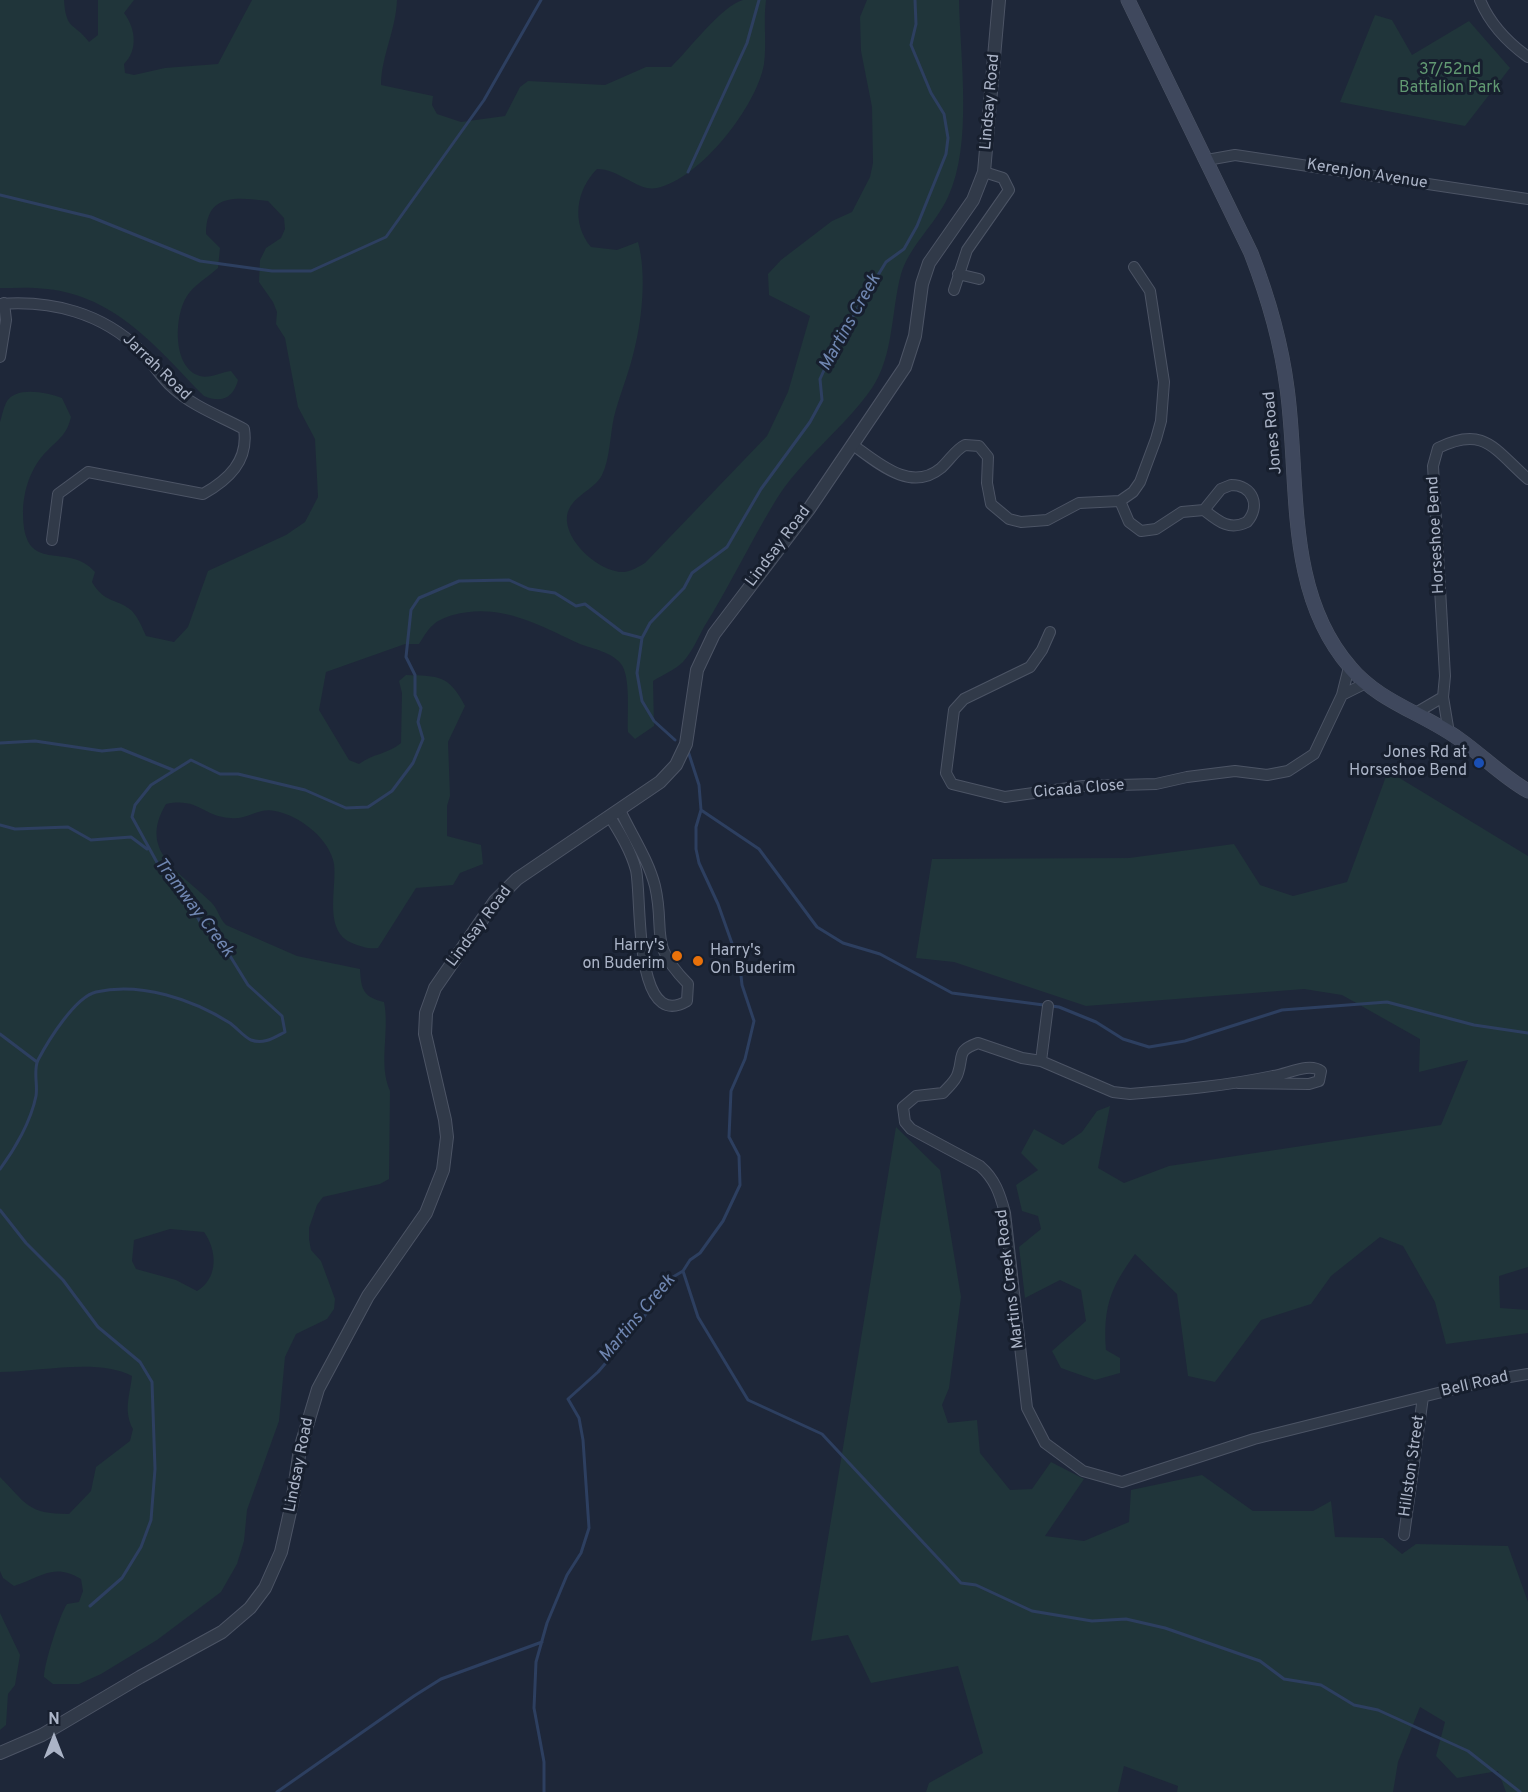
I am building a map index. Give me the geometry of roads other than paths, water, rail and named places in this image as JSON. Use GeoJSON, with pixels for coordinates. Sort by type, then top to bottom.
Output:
{"type":"FeatureCollection","features":[{"type":"Feature","properties":{"kind":"main road","name":"Jones Road"},"geometry":{"type":"LineString","coordinates":[[1128,0],[1251,253],[1280,338],[1288,391],[1306,580],[1318,616],[1349,667],[1366,683],[1449,733],[1528,790]]}},
{"type":"Feature","properties":{"kind":"street","name":"Lindsay Road"},"geometry":{"type":"LineString","coordinates":[[0,1753],[42,1736],[140,1677],[222,1632],[250,1608],[265,1588],[276,1568],[283,1544],[300,1449],[318,1389],[368,1296],[426,1214],[444,1170],[447,1137],[445,1120],[425,1034],[430,999],[443,976],[506,890],[542,861],[660,782],[676,765],[690,730],[697,670],[714,634],[809,509],[905,367],[915,336],[922,284],[929,263],[973,200],[984,172],[999,0]]}},
{"type":"Feature","properties":{"kind":"street"},"geometry":{"type":"LineString","coordinates":[[1480,0],[1491,22],[1513,47],[1528,57]]}},
{"type":"Feature","properties":{"kind":"street","name":"Kerenjon Avenue"},"geometry":{"type":"LineString","coordinates":[[1207,160],[1235,155],[1528,199]]}},
{"type":"Feature","properties":{"kind":"street"},"geometry":{"type":"LineString","coordinates":[[954,290],[967,250],[1007,196],[1006,181],[984,172]]}},
{"type":"Feature","properties":{"kind":"street"},"geometry":{"type":"LineString","coordinates":[[853,446],[891,472],[913,477],[933,473],[965,445],[979,446],[988,457],[987,483],[991,504],[1009,519],[1021,522],[1047,520],[1079,503],[1120,501],[1133,492],[1140,482],[1156,439],[1163,401],[1161,360],[1150,291],[1134,267]]}},
{"type":"Feature","properties":{"kind":"street"},"geometry":{"type":"LineString","coordinates":[[958,274],[979,279]]}},
{"type":"Feature","properties":{"kind":"street"},"geometry":{"type":"LineString","coordinates":[[0,357],[6,320],[2,303]]}},
{"type":"Feature","properties":{"kind":"street","name":"Jarrah Road"},"geometry":{"type":"LineString","coordinates":[[2,303],[72,309],[108,324],[140,350],[171,387],[198,408],[244,429],[246,441],[243,456],[226,481],[203,494],[88,472],[58,494],[52,540]]}},
{"type":"Feature","properties":{"kind":"street","name":"Horseshoe Bend"},"geometry":{"type":"LineString","coordinates":[[1443,698],[1445,676],[1433,466],[1438,448],[1457,438],[1476,437],[1493,448],[1528,479]]}},
{"type":"Feature","properties":{"kind":"street"},"geometry":{"type":"LineString","coordinates":[[1120,501],[1130,522],[1141,531],[1156,529],[1182,512],[1204,510],[1222,524],[1237,527],[1251,518],[1254,512],[1253,498],[1247,489],[1231,485],[1221,489],[1204,510]]}},
{"type":"Feature","properties":{"kind":"street","name":"Cicada Close"},"geometry":{"type":"LineString","coordinates":[[1050,632],[1042,650],[1030,667],[964,699],[954,710],[946,773],[952,784],[1005,797],[1083,786],[1156,784],[1187,777],[1235,771],[1267,774],[1288,771],[1314,754],[1342,695],[1349,667]]}},
{"type":"Feature","properties":{"kind":"street"},"geometry":{"type":"LineString","coordinates":[[1342,695],[1366,683]]}},
{"type":"Feature","properties":{"kind":"street"},"geometry":{"type":"LineString","coordinates":[[1414,714],[1443,698],[1449,733]]}},
{"type":"Feature","properties":{"kind":"street"},"geometry":{"type":"LineString","coordinates":[[615,814],[646,860],[655,886],[660,947],[668,963],[688,984],[687,1001],[678,1006],[667,1005],[658,998],[648,981],[643,966],[641,897],[636,868],[615,814]]}},
{"type":"Feature","properties":{"kind":"street"},"geometry":{"type":"LineString","coordinates":[[1041,1061],[1048,1006]]}},
{"type":"Feature","properties":{"kind":"street","name":"Martins Creek Road"},"geometry":{"type":"LineString","coordinates":[[1238,1083],[1309,1084],[1319,1081],[1322,1077],[1321,1071],[1316,1067],[1305,1066],[1295,1072],[1238,1083],[1130,1094],[1113,1092],[1041,1061],[1022,1058],[978,1043],[967,1047],[960,1054],[957,1077],[943,1094],[926,1093],[908,1101],[903,1107],[902,1117],[911,1129],[980,1166],[994,1182],[1000,1195],[1005,1213],[1027,1407],[1045,1443],[1083,1471],[1122,1482],[1254,1439],[1423,1397]]}},
{"type":"Feature","properties":{"kind":"street","name":"Bell Road"},"geometry":{"type":"LineString","coordinates":[[1423,1397],[1486,1381],[1528,1374]]}},
{"type":"Feature","properties":{"kind":"street","name":"Hillston Street"},"geometry":{"type":"LineString","coordinates":[[1404,1535],[1423,1397]]}},
{"type":"Feature","properties":{"kind":"waterway"},"geometry":{"type":"LineString","coordinates":[[0,195],[91,217],[200,261],[272,271],[311,271],[386,237],[484,100],[541,0]]}},
{"type":"Feature","properties":{"kind":"waterway"},"geometry":{"type":"LineString","coordinates":[[688,172],[747,43],[759,0]]}},
{"type":"Feature","properties":{"kind":"waterway","name":"Martins Creek"},"geometry":{"type":"LineString","coordinates":[[675,740],[654,721],[642,701],[637,673],[642,638],[650,623],[684,588],[692,573],[727,547],[761,489],[810,422],[822,400],[820,379],[836,344],[886,262],[904,249],[917,226],[946,154],[948,138],[944,114],[931,93],[911,45],[916,24],[915,0]]}},
{"type":"Feature","properties":{"kind":"waterway","name":"Tramway Creek"},"geometry":{"type":"LineString","coordinates":[[0,1169],[17,1144],[30,1115],[36,1096],[38,1060],[71,1011],[79,1002],[96,992],[131,989],[183,1000],[215,1014],[251,1040],[265,1041],[285,1032],[282,1016],[248,985],[222,943],[202,925],[176,880],[159,866],[132,817],[135,805],[151,785],[191,760],[220,774],[238,774],[305,790],[346,808],[368,807],[392,791],[413,763],[423,739],[418,722],[421,708],[415,695],[415,675],[406,657],[411,610],[419,598],[459,581],[509,580],[529,589],[555,593],[576,606],[585,604],[623,633],[642,638]]}},
{"type":"Feature","properties":{"kind":"waterway"},"geometry":{"type":"LineString","coordinates":[[0,743],[35,741],[102,751],[121,749],[173,770]]}},
{"type":"Feature","properties":{"kind":"waterway","name":"Martins Creek"},"geometry":{"type":"LineString","coordinates":[[544,1792],[544,1762],[534,1708],[536,1662],[547,1623],[567,1575],[581,1553],[589,1528],[583,1440],[579,1418],[568,1399],[598,1372],[640,1323],[668,1280],[683,1271],[690,1260],[700,1253],[723,1221],[740,1185],[739,1156],[729,1137],[731,1091],[745,1059],[754,1021],[742,985],[740,966],[718,904],[699,863],[696,849],[696,827],[701,810],[699,785],[688,751]]}},
{"type":"Feature","properties":{"kind":"waterway"},"geometry":{"type":"LineString","coordinates":[[701,810],[759,849],[817,927],[843,943],[880,954],[952,993],[1059,1007],[1096,1022],[1123,1039],[1149,1047],[1185,1041],[1282,1010],[1387,1002],[1474,1025],[1528,1033]]}},
{"type":"Feature","properties":{"kind":"waterway"},"geometry":{"type":"LineString","coordinates":[[0,825],[15,829],[68,827],[91,840],[131,837],[147,849]]}},
{"type":"Feature","properties":{"kind":"waterway"},"geometry":{"type":"LineString","coordinates":[[0,1034],[37,1062]]}},
{"type":"Feature","properties":{"kind":"waterway"},"geometry":{"type":"LineString","coordinates":[[0,1210],[26,1243],[63,1280],[98,1327],[140,1362],[152,1382],[155,1469],[151,1520],[141,1547],[122,1578],[90,1606]]}},
{"type":"Feature","properties":{"kind":"waterway"},"geometry":{"type":"LineString","coordinates":[[683,1271],[698,1317],[748,1400],[822,1434],[961,1583],[976,1585],[1032,1611],[1092,1621],[1126,1619],[1165,1628],[1260,1661],[1284,1679],[1321,1685],[1354,1705],[1378,1710],[1468,1751],[1520,1792]]}},
{"type":"Feature","properties":{"kind":"waterway"},"geometry":{"type":"LineString","coordinates":[[277,1792],[441,1679],[542,1642]]}},
{"type":"Feature","properties":{"kind":"place","name":"Jones Rd at Horseshoe Bend"},"geometry":{"type":"Point","coordinates":[1479,763]}},
{"type":"Feature","properties":{"kind":"place","name":"Harry's on Buderim"},"geometry":{"type":"Point","coordinates":[677,956]}},
{"type":"Feature","properties":{"kind":"place","name":"Harry's On Buderim"},"geometry":{"type":"Point","coordinates":[698,961]}},
{"type":"Feature","properties":{"kind":"park label","name":"37/52nd Battalion Park"},"geometry":{"type":"Point","coordinates":[1450,80]}}]}
